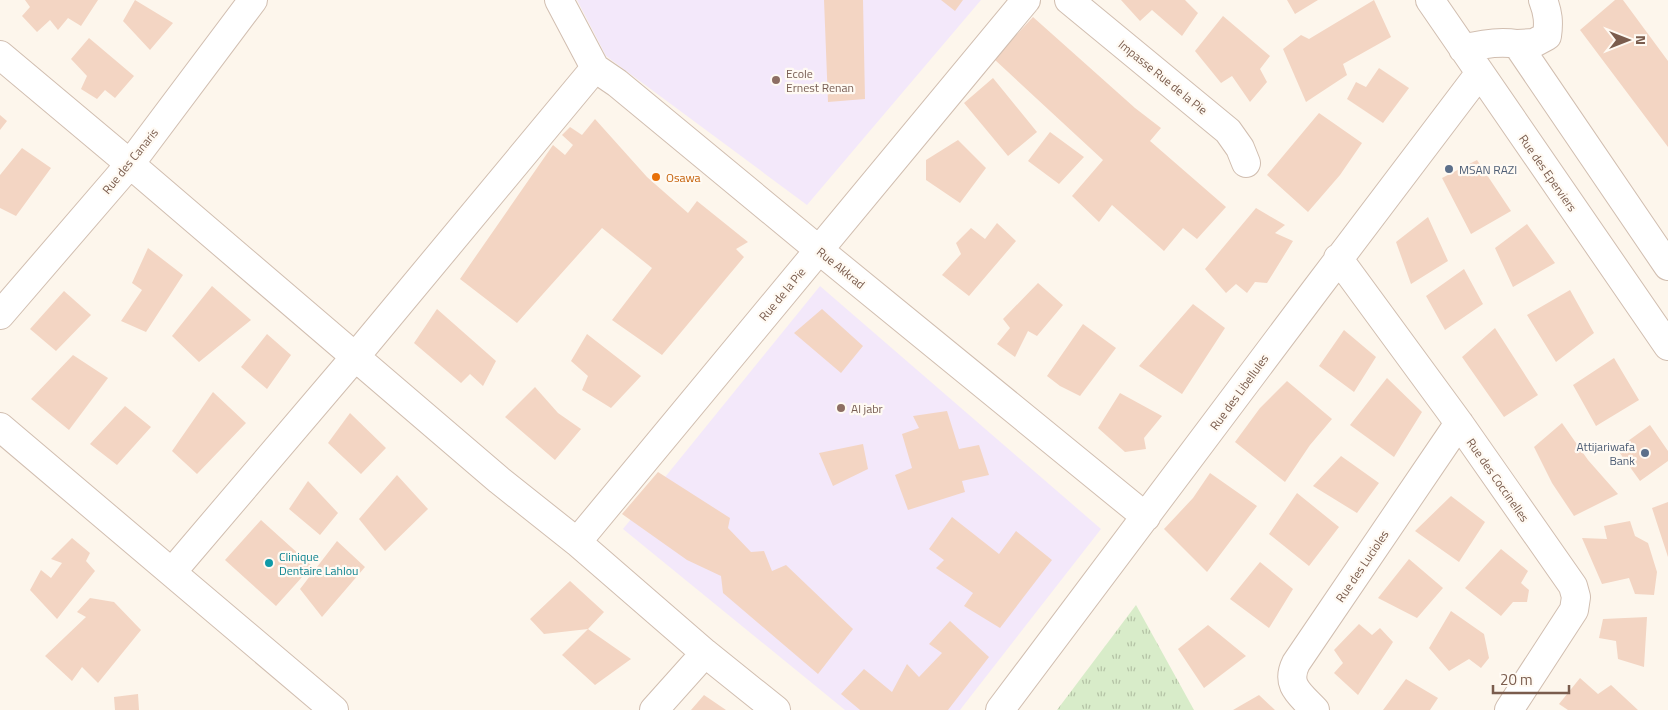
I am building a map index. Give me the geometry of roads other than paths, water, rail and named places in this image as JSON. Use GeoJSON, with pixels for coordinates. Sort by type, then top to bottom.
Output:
{"type":"FeatureCollection","features":[{"type":"Feature","properties":{"kind":"street","name":"Rue des Canaris"},"geometry":{"type":"LineString","coordinates":[[0,315],[130,164],[253,0]]}},
{"type":"Feature","properties":{"kind":"street","name":"Rue Akkrad"},"geometry":{"type":"LineString","coordinates":[[558,0],[595,68],[625,90],[1146,517]]}},
{"type":"Feature","properties":{"kind":"street","name":"Rue de la Pie"},"geometry":{"type":"LineString","coordinates":[[577,542],[1026,0]]}},
{"type":"Feature","properties":{"kind":"street","name":"Impasse Rue de la Pie"},"geometry":{"type":"LineString","coordinates":[[1069,0],[1228,131],[1240,148],[1246,163]]}},
{"type":"Feature","properties":{"kind":"street","name":"Rue des Eperviers"},"geometry":{"type":"LineString","coordinates":[[1430,0],[1668,346]]}},
{"type":"Feature","properties":{"kind":"street"},"geometry":{"type":"LineString","coordinates":[[1463,49],[1495,43],[1534,43],[1547,36],[1548,12],[1543,0]]}},
{"type":"Feature","properties":{"kind":"street"},"geometry":{"type":"LineString","coordinates":[[1517,44],[1668,266]]}},
{"type":"Feature","properties":{"kind":"street"},"geometry":{"type":"LineString","coordinates":[[0,55],[499,480],[577,542],[705,653],[776,710]]}},
{"type":"Feature","properties":{"kind":"street"},"geometry":{"type":"LineString","coordinates":[[172,572],[355,357],[595,68]]}},
{"type":"Feature","properties":{"kind":"street","name":"Rue des Libellules"},"geometry":{"type":"LineString","coordinates":[[1000,710],[1338,258],[1480,74]]}},
{"type":"Feature","properties":{"kind":"street","name":"Rue des Coccinelles"},"geometry":{"type":"LineString","coordinates":[[1338,258],[1459,423],[1573,586],[1576,597],[1574,610],[1508,710]]}},
{"type":"Feature","properties":{"kind":"street","name":"Rue des Lucioles"},"geometry":{"type":"LineString","coordinates":[[1314,710],[1294,686],[1291,673],[1296,663],[1459,423]]}},
{"type":"Feature","properties":{"kind":"street"},"geometry":{"type":"LineString","coordinates":[[0,427],[334,710]]}},
{"type":"Feature","properties":{"kind":"street"},"geometry":{"type":"LineString","coordinates":[[654,710],[705,653]]}},
{"type":"Feature","properties":{"kind":"place","name":"Ecole Ernest Renan"},"geometry":{"type":"Point","coordinates":[776,80]}},
{"type":"Feature","properties":{"kind":"place","name":"MSAN RAZI"},"geometry":{"type":"Point","coordinates":[1449,169]}},
{"type":"Feature","properties":{"kind":"place","name":"Osawa"},"geometry":{"type":"Point","coordinates":[656,177]}},
{"type":"Feature","properties":{"kind":"place","name":"Al jabr"},"geometry":{"type":"Point","coordinates":[841,408]}},
{"type":"Feature","properties":{"kind":"place","name":"Attijariwafa Bank"},"geometry":{"type":"Point","coordinates":[1645,453]}},
{"type":"Feature","properties":{"kind":"place","name":"Clinique Dentaire Lahlou"},"geometry":{"type":"Point","coordinates":[269,563]}}]}
